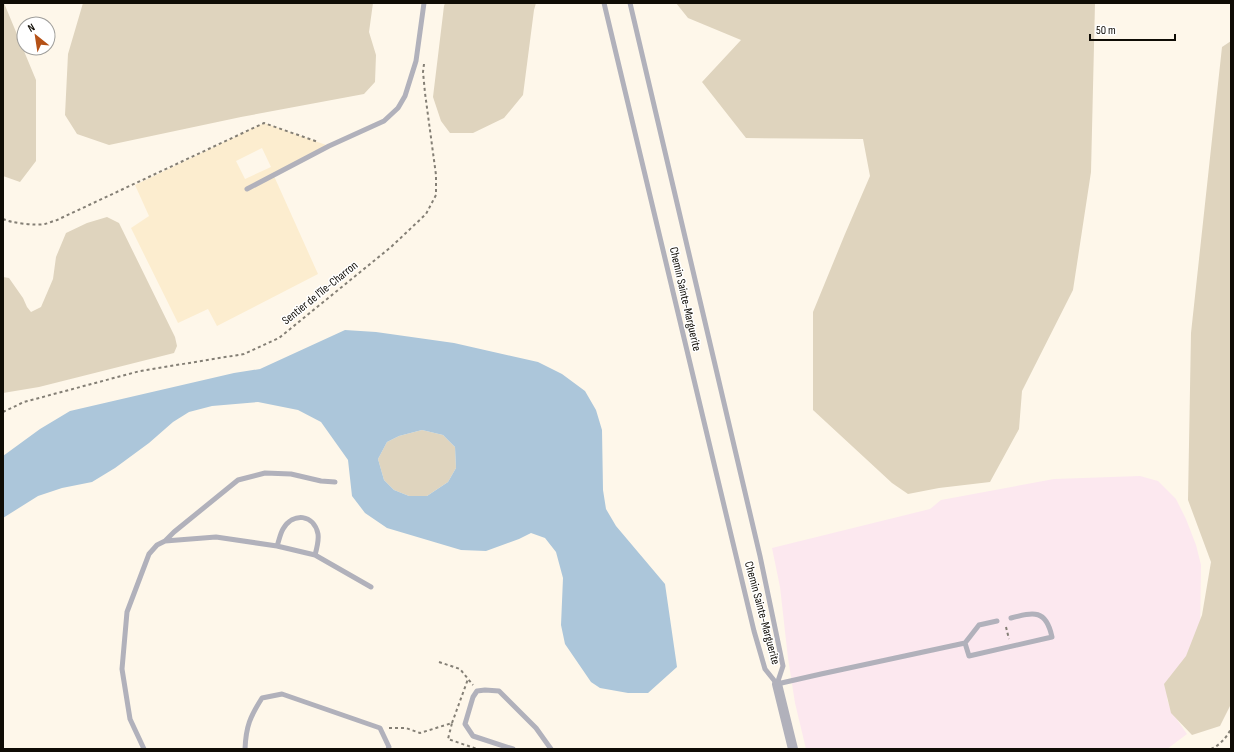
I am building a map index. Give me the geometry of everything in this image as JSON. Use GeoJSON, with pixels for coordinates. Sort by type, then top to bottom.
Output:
{"type":"FeatureCollection","features":[{"type":"Feature","properties":{"kind":"street"},"geometry":{"type":"LineString","coordinates":[[777,684],[793,749]]}},
{"type":"Feature","properties":{"kind":"lane"},"geometry":{"type":"LineString","coordinates":[[248,189],[329,146],[384,121],[398,108],[405,96],[416,61],[424,3]]}},
{"type":"Feature","properties":{"kind":"lane","name":"Chemin Sainte-Marguerite"},"geometry":{"type":"LineString","coordinates":[[604,3],[754,631],[765,669],[777,684]]}},
{"type":"Feature","properties":{"kind":"lane","name":"Chemin Sainte-Marguerite"},"geometry":{"type":"LineString","coordinates":[[630,3],[775,624],[783,666],[777,684]]}},
{"type":"Feature","properties":{"kind":"lane"},"geometry":{"type":"LineString","coordinates":[[144,749],[130,719],[122,669],[127,612],[149,554],[157,545],[165,541],[238,480],[265,472],[291,474],[321,482],[335,482]]}},
{"type":"Feature","properties":{"kind":"lane"},"geometry":{"type":"LineString","coordinates":[[277,546],[286,525],[294,519],[303,517],[310,520],[316,527],[318,543],[315,555]]}},
{"type":"Feature","properties":{"kind":"lane"},"geometry":{"type":"LineString","coordinates":[[165,541],[216,537],[277,546],[315,555],[371,587]]}},
{"type":"Feature","properties":{"kind":"lane"},"geometry":{"type":"LineString","coordinates":[[965,643],[969,656],[1052,637],[1050,627],[1046,620],[1035,613],[1011,618]]}},
{"type":"Feature","properties":{"kind":"lane"},"geometry":{"type":"LineString","coordinates":[[777,684],[965,643],[979,625],[997,621]]}},
{"type":"Feature","properties":{"kind":"lane"},"geometry":{"type":"LineString","coordinates":[[513,749],[473,736],[465,724],[473,697],[477,691],[485,690],[500,692],[536,728],[551,749]]}},
{"type":"Feature","properties":{"kind":"lane"},"geometry":{"type":"LineString","coordinates":[[245,749],[245,734],[251,715],[262,698],[282,694],[380,728],[389,747],[388,749]]}},
{"type":"Feature","properties":{"kind":"path","name":"Sentier de l'île-Charron"},"geometry":{"type":"LineString","coordinates":[[3,412],[24,402],[140,371],[244,354],[280,338],[391,247],[426,214],[436,195],[436,175],[425,93],[423,72],[424,64]]}},
{"type":"Feature","properties":{"kind":"path"},"geometry":{"type":"LineString","coordinates":[[3,218],[27,224],[43,224],[57,220],[264,123],[329,146]]}},
{"type":"Feature","properties":{"kind":"path"},"geometry":{"type":"LineString","coordinates":[[1006,627],[1009,642]]}},
{"type":"Feature","properties":{"kind":"path"},"geometry":{"type":"LineString","coordinates":[[439,662],[460,669],[477,691]]}},
{"type":"Feature","properties":{"kind":"path"},"geometry":{"type":"LineString","coordinates":[[468,679],[452,723],[448,739],[477,749]]}},
{"type":"Feature","properties":{"kind":"path"},"geometry":{"type":"LineString","coordinates":[[380,728],[406,728],[420,733],[452,723]]}},
{"type":"Feature","properties":{"kind":"path"},"geometry":{"type":"LineString","coordinates":[[1211,749],[1227,737],[1231,729]]}},
{"type":"Feature","properties":{"kind":"shaded area"},"geometry":{"type":"Polygon","coordinates":[[[4,3],[16,32],[16,56],[26,56],[36,80],[36,161],[20,182],[3,176],[4,3]]]}},
{"type":"Feature","properties":{"kind":"shaded area"},"geometry":{"type":"Polygon","coordinates":[[[83,3],[373,3],[369,32],[376,55],[375,82],[364,94],[241,117],[109,145],[77,134],[65,115],[68,54],[83,3]]]}},
{"type":"Feature","properties":{"kind":"shaded area"},"geometry":{"type":"Polygon","coordinates":[[[445,3],[536,3],[523,95],[504,118],[473,133],[450,133],[441,121],[433,97],[445,3]]]}},
{"type":"Feature","properties":{"kind":"shaded area"},"geometry":{"type":"Polygon","coordinates":[[[676,3],[1095,3],[1091,172],[1073,290],[1022,391],[1019,429],[990,482],[939,488],[908,494],[892,483],[813,410],[813,312],[870,176],[863,139],[746,138],[702,82],[741,40],[688,18],[676,3]]]}},
{"type":"Feature","properties":{"kind":"shaded area"},"geometry":{"type":"Polygon","coordinates":[[[1231,41],[1231,704],[1220,726],[1192,735],[1171,713],[1164,684],[1186,656],[1202,615],[1211,562],[1188,500],[1191,333],[1222,47],[1231,41]]]}},
{"type":"Feature","properties":{"kind":"shaded area"},"geometry":{"type":"Polygon","coordinates":[[[264,123],[329,146],[274,176],[318,274],[217,326],[208,309],[178,323],[131,228],[149,216],[135,185],[264,123]],[[262,148],[236,161],[245,179],[271,167],[262,148]]]}},
{"type":"Feature","properties":{"kind":"shaded area"},"geometry":{"type":"Polygon","coordinates":[[[107,217],[119,223],[175,337],[177,346],[174,353],[39,387],[3,393],[3,277],[9,278],[31,312],[41,307],[53,279],[56,257],[66,233],[87,223],[107,217]]]}},
{"type":"Feature","properties":{"kind":"shaded area"},"geometry":{"type":"Polygon","coordinates":[[[422,430],[443,435],[455,447],[456,468],[448,482],[427,496],[409,496],[394,490],[384,480],[378,459],[387,442],[399,436],[422,430]]]}},
{"type":"Feature","properties":{"kind":"shaded area"},"geometry":{"type":"Polygon","coordinates":[[[1140,476],[1158,481],[1176,499],[1196,545],[1201,565],[1200,635],[1168,686],[1167,699],[1171,711],[1187,734],[1167,749],[806,749],[795,703],[780,587],[772,548],[930,509],[941,500],[1054,479],[1140,476]]]}},
{"type":"Feature","properties":{"kind":"water"},"geometry":{"type":"Polygon","coordinates":[[[345,330],[376,332],[454,343],[538,362],[562,374],[585,391],[596,410],[602,430],[603,490],[606,509],[616,526],[665,584],[677,667],[648,693],[628,693],[600,688],[591,682],[565,644],[561,625],[563,578],[556,552],[545,538],[531,533],[486,551],[461,550],[387,528],[365,513],[352,496],[348,460],[321,422],[298,410],[258,402],[212,406],[189,412],[173,422],[149,443],[115,468],[92,482],[62,488],[38,496],[3,518],[3,456],[40,429],[70,411],[234,373],[260,369],[345,330]],[[422,430],[399,436],[387,442],[378,459],[384,480],[394,490],[409,496],[427,496],[448,482],[456,468],[455,447],[443,435],[422,430]]]}}]}
